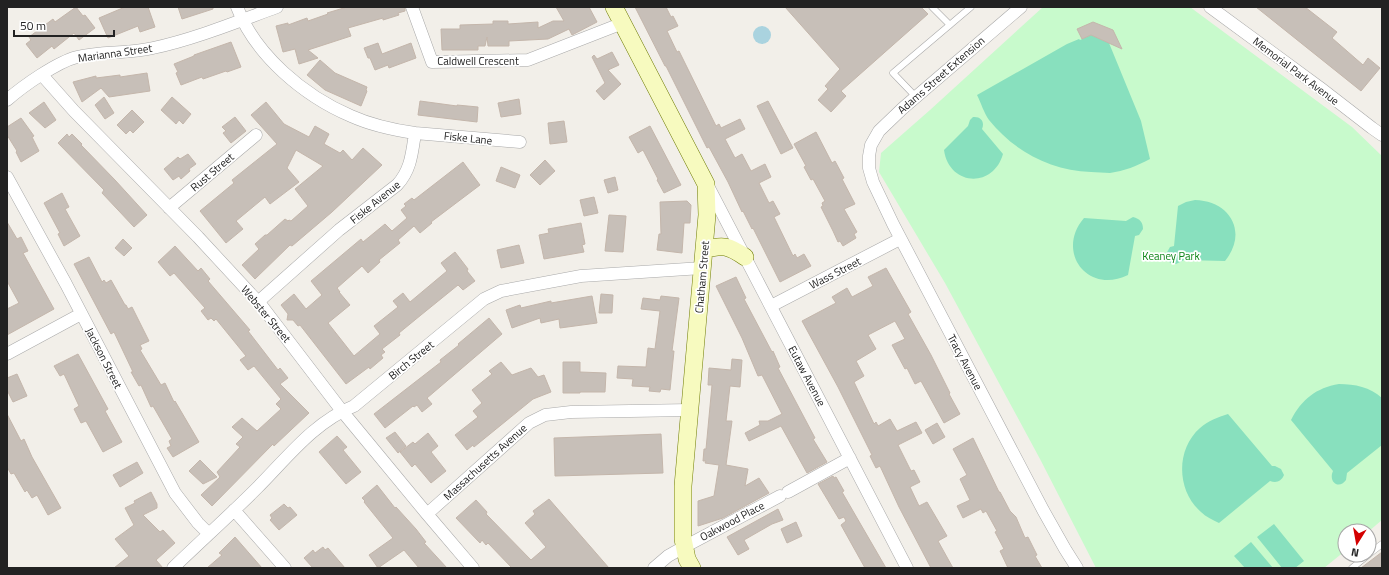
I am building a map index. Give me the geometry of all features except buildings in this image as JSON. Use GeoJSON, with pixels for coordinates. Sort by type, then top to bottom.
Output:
{"type":"FeatureCollection","features":[{"type":"Feature","properties":{"kind":"main road","name":"Chatham Street"},"geometry":{"type":"LineString","coordinates":[[614,7],[706,184],[708,215],[683,486],[683,539],[687,559],[692,568]]}},
{"type":"Feature","properties":{"kind":"main road"},"geometry":{"type":"LineString","coordinates":[[704,250],[715,246],[731,248],[745,257]]}},
{"type":"Feature","properties":{"kind":"street"},"geometry":{"type":"LineString","coordinates":[[237,7],[242,20],[254,40],[289,77],[308,92],[350,116],[385,127],[415,133]]}},
{"type":"Feature","properties":{"kind":"street","name":"Marianna Street"},"geometry":{"type":"LineString","coordinates":[[7,100],[61,63],[76,57],[151,49],[242,20],[277,7]]}},
{"type":"Feature","properties":{"kind":"street","name":"Caldwell Crescent"},"geometry":{"type":"LineString","coordinates":[[412,7],[432,62],[528,60],[623,23]]}},
{"type":"Feature","properties":{"kind":"street","name":"Adams Street Extension"},"geometry":{"type":"LineString","coordinates":[[870,150],[879,131],[890,119],[1021,7]]}},
{"type":"Feature","properties":{"kind":"street","name":"Memorial Park Avenue"},"geometry":{"type":"LineString","coordinates":[[1210,7],[1319,86],[1382,135]]}},
{"type":"Feature","properties":{"kind":"street","name":"Webster Street"},"geometry":{"type":"LineString","coordinates":[[42,75],[74,111],[212,252],[258,302],[342,411],[473,568]]}},
{"type":"Feature","properties":{"kind":"street","name":"Fiske Lane"},"geometry":{"type":"LineString","coordinates":[[415,133],[520,142]]}},
{"type":"Feature","properties":{"kind":"street","name":"Fiske Avenue"},"geometry":{"type":"LineString","coordinates":[[258,302],[339,230],[397,185],[405,177],[415,133]]}},
{"type":"Feature","properties":{"kind":"street","name":"Rust Street"},"geometry":{"type":"LineString","coordinates":[[169,208],[256,136]]}},
{"type":"Feature","properties":{"kind":"street","name":"Tracy Avenue"},"geometry":{"type":"LineString","coordinates":[[870,150],[869,168],[873,182],[900,239],[1043,510],[1077,568]]}},
{"type":"Feature","properties":{"kind":"street","name":"Jackson Street"},"geometry":{"type":"LineString","coordinates":[[7,177],[175,493],[198,524],[209,534]]}},
{"type":"Feature","properties":{"kind":"street","name":"Eutaw Avenue"},"geometry":{"type":"LineString","coordinates":[[706,184],[907,568]]}},
{"type":"Feature","properties":{"kind":"street","name":"Wass Street"},"geometry":{"type":"LineString","coordinates":[[771,306],[900,239]]}},
{"type":"Feature","properties":{"kind":"street","name":"Birch Street"},"geometry":{"type":"LineString","coordinates":[[174,568],[298,446],[331,417],[354,406],[484,299],[501,291],[581,276],[702,268]]}},
{"type":"Feature","properties":{"kind":"street"},"geometry":{"type":"LineString","coordinates":[[7,354],[81,314]]}},
{"type":"Feature","properties":{"kind":"street","name":"Massachusetts Avenue"},"geometry":{"type":"LineString","coordinates":[[427,514],[529,423],[545,415],[571,412],[690,410]]}},
{"type":"Feature","properties":{"kind":"street","name":"Oakwood Place"},"geometry":{"type":"LineString","coordinates":[[654,568],[668,556],[684,547],[850,458]]}},
{"type":"Feature","properties":{"kind":"street"},"geometry":{"type":"LineString","coordinates":[[234,510],[285,568]]}},
{"type":"Feature","properties":{"kind":"lane"},"geometry":{"type":"LineString","coordinates":[[932,7],[950,25]]}},
{"type":"Feature","properties":{"kind":"lane"},"geometry":{"type":"LineString","coordinates":[[916,97],[893,73],[969,8]]}},
{"type":"Feature","properties":{"kind":"green space","name":"Keaney Park"},"geometry":{"type":"Polygon","coordinates":[[[1043,7],[1190,7],[1352,127],[1382,156],[1382,520],[1377,524],[1377,523],[1337,523],[1337,557],[1324,568],[1096,568],[1040,459],[945,283],[879,172],[881,153],[1043,7]]]}},
{"type":"Feature","properties":{"kind":"green space"},"geometry":{"type":"Polygon","coordinates":[[[1091,35],[1109,43],[1141,121],[1150,159],[1130,168],[1110,173],[1076,171],[1061,168],[1034,157],[1022,150],[999,131],[989,120],[977,95],[1067,44],[1091,35]]]}},
{"type":"Feature","properties":{"kind":"green space"},"geometry":{"type":"Polygon","coordinates":[[[973,117],[978,117],[982,120],[982,129],[1003,154],[998,165],[990,173],[981,178],[972,179],[962,176],[954,171],[948,162],[944,150],[968,126],[973,117]]]}},
{"type":"Feature","properties":{"kind":"green space"},"geometry":{"type":"Polygon","coordinates":[[[1195,200],[1208,202],[1218,206],[1226,212],[1232,220],[1235,230],[1235,240],[1232,250],[1225,261],[1184,260],[1176,264],[1172,264],[1168,261],[1166,254],[1170,247],[1174,246],[1178,206],[1195,200]]]}},
{"type":"Feature","properties":{"kind":"green space"},"geometry":{"type":"Polygon","coordinates":[[[1133,217],[1141,221],[1143,229],[1139,235],[1135,236],[1128,275],[1113,280],[1100,279],[1089,275],[1080,267],[1075,256],[1073,244],[1076,231],[1084,218],[1126,221],[1133,217]]]}},
{"type":"Feature","properties":{"kind":"green space"},"geometry":{"type":"Polygon","coordinates":[[[1339,384],[1362,387],[1372,391],[1382,398],[1382,445],[1347,473],[1346,480],[1343,483],[1337,484],[1332,478],[1333,471],[1291,420],[1300,406],[1310,396],[1323,388],[1339,384]]]}},
{"type":"Feature","properties":{"kind":"green space"},"geometry":{"type":"Polygon","coordinates":[[[1228,414],[1272,466],[1281,469],[1284,475],[1278,481],[1270,481],[1219,523],[1201,512],[1193,503],[1187,493],[1183,481],[1182,470],[1183,458],[1192,437],[1206,423],[1228,414]]]}},
{"type":"Feature","properties":{"kind":"green space"},"geometry":{"type":"Polygon","coordinates":[[[1274,524],[1304,561],[1295,568],[1282,568],[1257,537],[1274,524]]]}},
{"type":"Feature","properties":{"kind":"green space"},"geometry":{"type":"Polygon","coordinates":[[[1251,542],[1273,568],[1245,568],[1234,556],[1251,542]]]}},
{"type":"Feature","properties":{"kind":"water"},"geometry":{"type":"Polygon","coordinates":[[[762,26],[768,29],[771,35],[768,41],[762,44],[756,41],[753,35],[756,29],[762,26]]]}}]}
